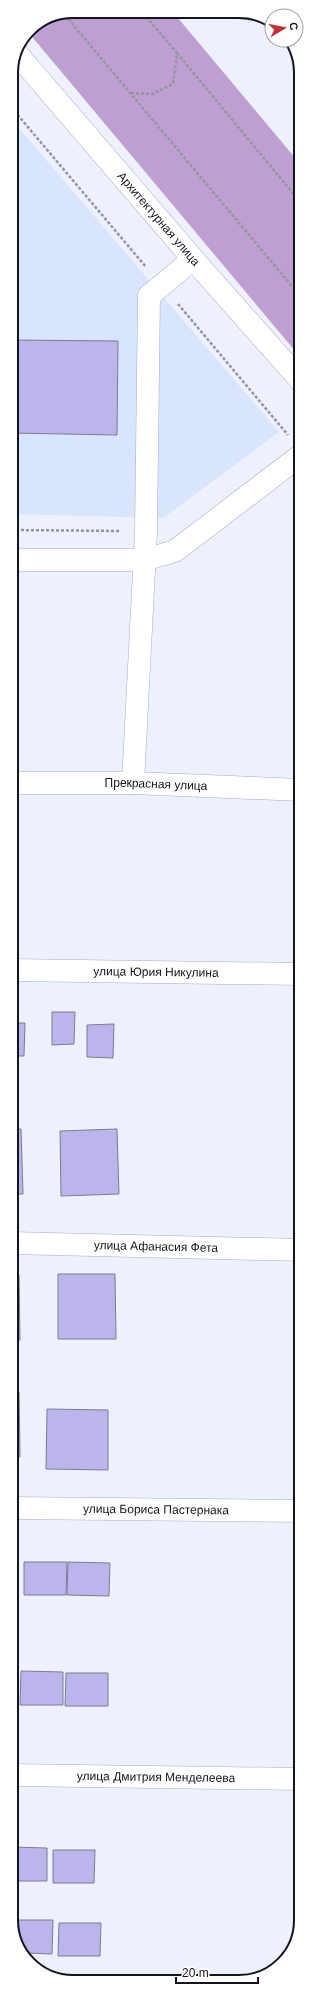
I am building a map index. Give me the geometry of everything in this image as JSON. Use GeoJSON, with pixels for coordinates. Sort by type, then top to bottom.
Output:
{"type":"FeatureCollection","features":[{"type":"Feature","properties":{"kind":"street","name":"Архитектурная улица"},"geometry":{"type":"LineString","coordinates":[[20,58],[193,259],[294,373]]}},
{"type":"Feature","properties":{"kind":"street"},"geometry":{"type":"LineString","coordinates":[[133,784],[146,532],[149,296],[193,259]]}},
{"type":"Feature","properties":{"kind":"street"},"geometry":{"type":"LineString","coordinates":[[18,560],[144,560],[176,551],[294,459]]}},
{"type":"Feature","properties":{"kind":"street","name":"Прекрасная улица"},"geometry":{"type":"LineString","coordinates":[[18,783],[133,784],[294,790]]}},
{"type":"Feature","properties":{"kind":"street","name":"улица Юрия Никулина"},"geometry":{"type":"LineString","coordinates":[[18,970],[294,974]]}},
{"type":"Feature","properties":{"kind":"street","name":"улица Афанасия Фета"},"geometry":{"type":"LineString","coordinates":[[18,1243],[294,1250]]}},
{"type":"Feature","properties":{"kind":"street","name":"улица Бориса Пастернака"},"geometry":{"type":"LineString","coordinates":[[18,1508],[294,1511]]}},
{"type":"Feature","properties":{"kind":"street","name":"улица Дмитрия Менделеева"},"geometry":{"type":"LineString","coordinates":[[18,1774],[294,1779]]}},
{"type":"Feature","properties":{"kind":"path"},"geometry":{"type":"LineString","coordinates":[[69,18],[294,289]]}},
{"type":"Feature","properties":{"kind":"path"},"geometry":{"type":"LineString","coordinates":[[147,18],[294,195]]}},
{"type":"Feature","properties":{"kind":"path"},"geometry":{"type":"LineString","coordinates":[[130,93],[152,94],[173,84],[177,53]]}},
{"type":"Feature","properties":{"kind":"shaded area"},"geometry":{"type":"Polygon","coordinates":[[[178,18],[294,157],[294,350],[32,37],[34,34],[52,22],[62,19],[178,18]]]}},
{"type":"Feature","properties":{"kind":"shaded area"},"geometry":{"type":"Polygon","coordinates":[[[18,127],[279,432],[163,518],[18,514],[18,127]]]}},
{"type":"Feature","properties":{"kind":"building"},"geometry":{"type":"Polygon","coordinates":[[[18,340],[118,341],[117,435],[18,433],[18,340]]]}},
{"type":"Feature","properties":{"kind":"building"},"geometry":{"type":"Polygon","coordinates":[[[52,1012],[75,1012],[74,1044],[52,1045],[52,1012]]]}},
{"type":"Feature","properties":{"kind":"building"},"geometry":{"type":"Polygon","coordinates":[[[18,1023],[25,1023],[24,1056],[18,1056],[18,1023]]]}},
{"type":"Feature","properties":{"kind":"building"},"geometry":{"type":"Polygon","coordinates":[[[114,1024],[113,1058],[87,1057],[87,1025],[114,1024]]]}},
{"type":"Feature","properties":{"kind":"building"},"geometry":{"type":"Polygon","coordinates":[[[18,1129],[21,1129],[23,1194],[18,1194],[18,1129]]]}},
{"type":"Feature","properties":{"kind":"building"},"geometry":{"type":"Polygon","coordinates":[[[117,1129],[119,1194],[61,1196],[60,1131],[117,1129]]]}},
{"type":"Feature","properties":{"kind":"building"},"geometry":{"type":"Polygon","coordinates":[[[58,1274],[115,1274],[116,1339],[58,1339],[58,1274]]]}},
{"type":"Feature","properties":{"kind":"building"},"geometry":{"type":"Polygon","coordinates":[[[18,1275],[19,1275],[20,1340],[18,1340],[18,1275]]]}},
{"type":"Feature","properties":{"kind":"building"},"geometry":{"type":"Polygon","coordinates":[[[18,1392],[19,1392],[20,1457],[18,1457],[18,1392]]]}},
{"type":"Feature","properties":{"kind":"building"},"geometry":{"type":"Polygon","coordinates":[[[47,1409],[108,1410],[108,1470],[46,1469],[47,1409]]]}},
{"type":"Feature","properties":{"kind":"building"},"geometry":{"type":"Polygon","coordinates":[[[24,1562],[67,1562],[66,1595],[24,1595],[24,1562]]]}},
{"type":"Feature","properties":{"kind":"building"},"geometry":{"type":"Polygon","coordinates":[[[68,1562],[110,1563],[109,1596],[67,1595],[68,1562]]]}},
{"type":"Feature","properties":{"kind":"building"},"geometry":{"type":"Polygon","coordinates":[[[21,1671],[63,1672],[63,1705],[20,1705],[21,1671]]]}},
{"type":"Feature","properties":{"kind":"building"},"geometry":{"type":"Polygon","coordinates":[[[66,1673],[108,1673],[108,1706],[65,1706],[66,1673]]]}},
{"type":"Feature","properties":{"kind":"building"},"geometry":{"type":"Polygon","coordinates":[[[18,1847],[47,1848],[47,1881],[18,1881],[18,1847]]]}},
{"type":"Feature","properties":{"kind":"building"},"geometry":{"type":"Polygon","coordinates":[[[53,1850],[95,1850],[94,1883],[53,1883],[53,1850]]]}},
{"type":"Feature","properties":{"kind":"building"},"geometry":{"type":"Polygon","coordinates":[[[18,1920],[53,1920],[52,1954],[30,1953],[22,1941],[18,1920]]]}},
{"type":"Feature","properties":{"kind":"building"},"geometry":{"type":"Polygon","coordinates":[[[59,1923],[101,1923],[100,1956],[58,1956],[59,1923]]]}}]}
